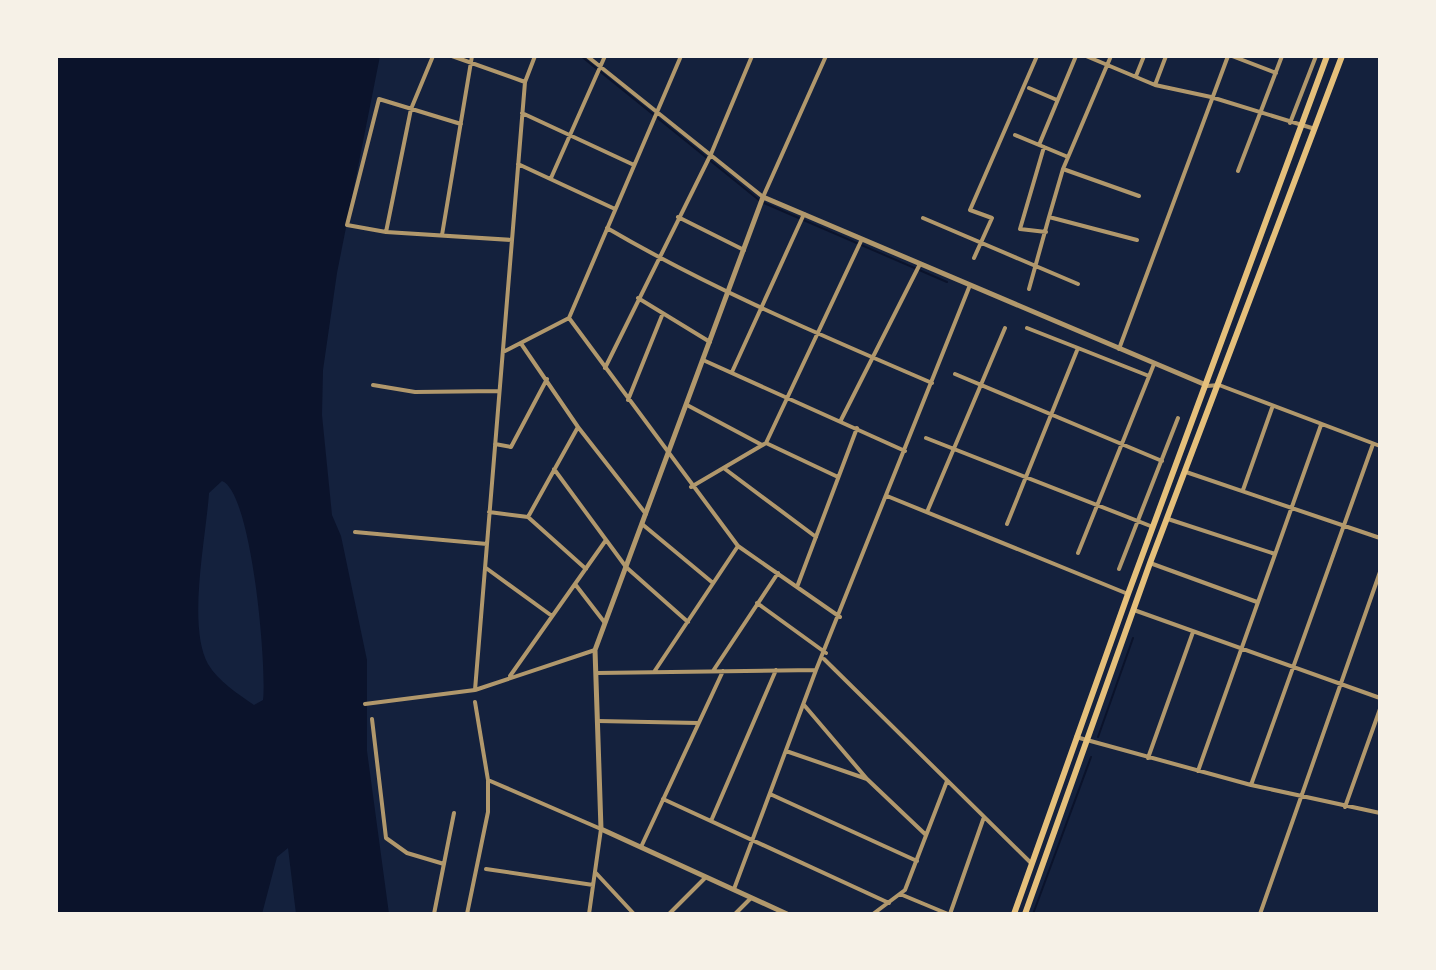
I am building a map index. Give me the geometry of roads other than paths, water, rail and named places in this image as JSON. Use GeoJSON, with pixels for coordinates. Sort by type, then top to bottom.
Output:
{"type":"FeatureCollection","features":[{"type":"Feature","properties":{"kind":"highway"},"geometry":{"type":"LineString","coordinates":[[1014,914],[1128,594],[1327,56]]}},
{"type":"Feature","properties":{"kind":"highway"},"geometry":{"type":"LineString","coordinates":[[1025,914],[1150,563],[1342,56]]}},
{"type":"Feature","properties":{"kind":"street"},"geometry":{"type":"LineString","coordinates":[[386,232],[411,109],[433,56]]}},
{"type":"Feature","properties":{"kind":"street"},"geometry":{"type":"LineString","coordinates":[[452,56],[525,82]]}},
{"type":"Feature","properties":{"kind":"street"},"geometry":{"type":"LineString","coordinates":[[442,235],[472,56]]}},
{"type":"Feature","properties":{"kind":"street"},"geometry":{"type":"LineString","coordinates":[[475,690],[522,113],[525,82],[535,56]]}},
{"type":"Feature","properties":{"kind":"street"},"geometry":{"type":"LineString","coordinates":[[587,56],[763,197],[918,268],[970,285],[1207,386],[1219,385],[1272,408],[1380,446]]}},
{"type":"Feature","properties":{"kind":"street"},"geometry":{"type":"LineString","coordinates":[[551,178],[605,56]]}},
{"type":"Feature","properties":{"kind":"street"},"geometry":{"type":"LineString","coordinates":[[503,352],[522,345],[569,318],[681,56]]}},
{"type":"Feature","properties":{"kind":"street"},"geometry":{"type":"LineString","coordinates":[[605,368],[711,154],[752,56]]}},
{"type":"Feature","properties":{"kind":"street"},"geometry":{"type":"LineString","coordinates":[[589,914],[601,829],[595,650],[763,197],[826,56]]}},
{"type":"Feature","properties":{"kind":"street"},"geometry":{"type":"LineString","coordinates":[[974,258],[992,218],[970,210],[1037,56]]}},
{"type":"Feature","properties":{"kind":"street"},"geometry":{"type":"LineString","coordinates":[[1046,232],[1020,229],[1041,146],[1076,56]]}},
{"type":"Feature","properties":{"kind":"street"},"geometry":{"type":"LineString","coordinates":[[1086,56],[1155,85],[1211,97],[1315,129]]}},
{"type":"Feature","properties":{"kind":"street"},"geometry":{"type":"LineString","coordinates":[[1029,289],[1063,169],[1111,56]]}},
{"type":"Feature","properties":{"kind":"street"},"geometry":{"type":"LineString","coordinates":[[1135,77],[1144,56]]}},
{"type":"Feature","properties":{"kind":"street"},"geometry":{"type":"LineString","coordinates":[[1155,85],[1166,56]]}},
{"type":"Feature","properties":{"kind":"street"},"geometry":{"type":"LineString","coordinates":[[1119,349],[1211,97],[1230,56],[1276,73]]}},
{"type":"Feature","properties":{"kind":"street"},"geometry":{"type":"LineString","coordinates":[[1238,171],[1282,56]]}},
{"type":"Feature","properties":{"kind":"street"},"geometry":{"type":"LineString","coordinates":[[1290,123],[1316,56]]}},
{"type":"Feature","properties":{"kind":"street"},"geometry":{"type":"LineString","coordinates":[[1029,88],[1057,100]]}},
{"type":"Feature","properties":{"kind":"street"},"geometry":{"type":"LineString","coordinates":[[461,124],[379,99],[347,225],[386,232],[512,240]]}},
{"type":"Feature","properties":{"kind":"street"},"geometry":{"type":"LineString","coordinates":[[522,113],[634,165]]}},
{"type":"Feature","properties":{"kind":"street"},"geometry":{"type":"LineString","coordinates":[[1015,135],[1068,157]]}},
{"type":"Feature","properties":{"kind":"street"},"geometry":{"type":"LineString","coordinates":[[518,164],[615,209]]}},
{"type":"Feature","properties":{"kind":"street"},"geometry":{"type":"LineString","coordinates":[[1063,169],[1139,196]]}},
{"type":"Feature","properties":{"kind":"street"},"geometry":{"type":"LineString","coordinates":[[732,372],[804,214]]}},
{"type":"Feature","properties":{"kind":"street"},"geometry":{"type":"LineString","coordinates":[[678,217],[744,251]]}},
{"type":"Feature","properties":{"kind":"street"},"geometry":{"type":"LineString","coordinates":[[1049,217],[1137,240]]}},
{"type":"Feature","properties":{"kind":"street"},"geometry":{"type":"LineString","coordinates":[[923,218],[1078,284]]}},
{"type":"Feature","properties":{"kind":"street"},"geometry":{"type":"LineString","coordinates":[[607,228],[658,258],[730,290],[762,309],[932,383]]}},
{"type":"Feature","properties":{"kind":"street"},"geometry":{"type":"LineString","coordinates":[[691,487],[764,444],[860,243]]}},
{"type":"Feature","properties":{"kind":"street"},"geometry":{"type":"LineString","coordinates":[[841,420],[918,268]]}},
{"type":"Feature","properties":{"kind":"street"},"geometry":{"type":"LineString","coordinates":[[734,889],[816,670],[825,656],[970,285]]}},
{"type":"Feature","properties":{"kind":"street"},"geometry":{"type":"LineString","coordinates":[[638,298],[710,342]]}},
{"type":"Feature","properties":{"kind":"street"},"geometry":{"type":"LineString","coordinates":[[628,400],[663,313]]}},
{"type":"Feature","properties":{"kind":"street"},"geometry":{"type":"LineString","coordinates":[[569,318],[668,456],[738,546],[840,617]]}},
{"type":"Feature","properties":{"kind":"street"},"geometry":{"type":"LineString","coordinates":[[927,512],[1005,328]]}},
{"type":"Feature","properties":{"kind":"street"},"geometry":{"type":"LineString","coordinates":[[1027,328],[1149,376]]}},
{"type":"Feature","properties":{"kind":"street"},"geometry":{"type":"LineString","coordinates":[[522,345],[578,427],[646,514]]}},
{"type":"Feature","properties":{"kind":"street"},"geometry":{"type":"LineString","coordinates":[[1007,524],[1078,348]]}},
{"type":"Feature","properties":{"kind":"street"},"geometry":{"type":"LineString","coordinates":[[703,360],[905,451]]}},
{"type":"Feature","properties":{"kind":"street"},"geometry":{"type":"LineString","coordinates":[[1078,553],[1154,364]]}},
{"type":"Feature","properties":{"kind":"street"},"geometry":{"type":"LineString","coordinates":[[955,374],[1162,461]]}},
{"type":"Feature","properties":{"kind":"street"},"geometry":{"type":"LineString","coordinates":[[495,444],[511,447],[547,379]]}},
{"type":"Feature","properties":{"kind":"street"},"geometry":{"type":"LineString","coordinates":[[373,385],[415,392],[499,391]]}},
{"type":"Feature","properties":{"kind":"street"},"geometry":{"type":"LineString","coordinates":[[687,405],[838,477]]}},
{"type":"Feature","properties":{"kind":"street"},"geometry":{"type":"LineString","coordinates":[[1243,490],[1272,408]]}},
{"type":"Feature","properties":{"kind":"street"},"geometry":{"type":"LineString","coordinates":[[1119,569],[1178,418]]}},
{"type":"Feature","properties":{"kind":"street"},"geometry":{"type":"LineString","coordinates":[[1198,771],[1321,425]]}},
{"type":"Feature","properties":{"kind":"street"},"geometry":{"type":"LineString","coordinates":[[528,517],[578,427]]}},
{"type":"Feature","properties":{"kind":"street"},"geometry":{"type":"LineString","coordinates":[[797,587],[857,428]]}},
{"type":"Feature","properties":{"kind":"street"},"geometry":{"type":"LineString","coordinates":[[926,438],[1153,527]]}},
{"type":"Feature","properties":{"kind":"street"},"geometry":{"type":"LineString","coordinates":[[1251,785],[1373,444]]}},
{"type":"Feature","properties":{"kind":"street"},"geometry":{"type":"LineString","coordinates":[[724,468],[816,537]]}},
{"type":"Feature","properties":{"kind":"street"},"geometry":{"type":"LineString","coordinates":[[554,469],[626,567],[688,622]]}},
{"type":"Feature","properties":{"kind":"street"},"geometry":{"type":"LineString","coordinates":[[1186,472],[1380,538]]}},
{"type":"Feature","properties":{"kind":"street"},"geometry":{"type":"LineString","coordinates":[[887,496],[1128,594]]}},
{"type":"Feature","properties":{"kind":"street"},"geometry":{"type":"LineString","coordinates":[[489,512],[528,517],[586,569]]}},
{"type":"Feature","properties":{"kind":"street"},"geometry":{"type":"LineString","coordinates":[[1168,519],[1275,554]]}},
{"type":"Feature","properties":{"kind":"street"},"geometry":{"type":"LineString","coordinates":[[642,524],[713,583]]}},
{"type":"Feature","properties":{"kind":"street"},"geometry":{"type":"LineString","coordinates":[[355,532],[487,544]]}},
{"type":"Feature","properties":{"kind":"street"},"geometry":{"type":"LineString","coordinates":[[509,678],[606,540]]}},
{"type":"Feature","properties":{"kind":"street"},"geometry":{"type":"LineString","coordinates":[[654,672],[738,546]]}},
{"type":"Feature","properties":{"kind":"street"},"geometry":{"type":"LineString","coordinates":[[1150,563],[1258,602]]}},
{"type":"Feature","properties":{"kind":"street"},"geometry":{"type":"LineString","coordinates":[[485,567],[552,616]]}},
{"type":"Feature","properties":{"kind":"street"},"geometry":{"type":"LineString","coordinates":[[1260,914],[1380,572]]}},
{"type":"Feature","properties":{"kind":"street"},"geometry":{"type":"LineString","coordinates":[[713,671],[778,573]]}},
{"type":"Feature","properties":{"kind":"street"},"geometry":{"type":"LineString","coordinates":[[575,584],[605,623]]}},
{"type":"Feature","properties":{"kind":"street"},"geometry":{"type":"LineString","coordinates":[[757,603],[825,656],[1032,864]]}},
{"type":"Feature","properties":{"kind":"street"},"geometry":{"type":"LineString","coordinates":[[1134,610],[1380,698]]}},
{"type":"Feature","properties":{"kind":"street"},"geometry":{"type":"LineString","coordinates":[[1148,758],[1193,632]]}},
{"type":"Feature","properties":{"kind":"street"},"geometry":{"type":"LineString","coordinates":[[365,704],[475,690],[595,650]]}},
{"type":"Feature","properties":{"kind":"street"},"geometry":{"type":"LineString","coordinates":[[711,821],[776,670]]}},
{"type":"Feature","properties":{"kind":"street"},"geometry":{"type":"LineString","coordinates":[[597,673],[816,670]]}},
{"type":"Feature","properties":{"kind":"street"},"geometry":{"type":"LineString","coordinates":[[641,847],[723,671]]}},
{"type":"Feature","properties":{"kind":"street"},"geometry":{"type":"LineString","coordinates":[[467,914],[488,812],[488,780],[475,702]]}},
{"type":"Feature","properties":{"kind":"street"},"geometry":{"type":"LineString","coordinates":[[803,704],[867,779],[926,835]]}},
{"type":"Feature","properties":{"kind":"street"},"geometry":{"type":"LineString","coordinates":[[1345,807],[1380,709]]}},
{"type":"Feature","properties":{"kind":"street"},"geometry":{"type":"LineString","coordinates":[[372,719],[386,838],[407,853],[444,864]]}},
{"type":"Feature","properties":{"kind":"street"},"geometry":{"type":"LineString","coordinates":[[598,721],[698,723]]}},
{"type":"Feature","properties":{"kind":"street"},"geometry":{"type":"LineString","coordinates":[[1076,737],[1251,785],[1380,813]]}},
{"type":"Feature","properties":{"kind":"street"},"geometry":{"type":"LineString","coordinates":[[786,751],[858,779],[867,779]]}},
{"type":"Feature","properties":{"kind":"street"},"geometry":{"type":"LineString","coordinates":[[488,780],[734,889],[773,911],[787,914]]}},
{"type":"Feature","properties":{"kind":"street"},"geometry":{"type":"LineString","coordinates":[[873,914],[905,890],[947,781]]}},
{"type":"Feature","properties":{"kind":"street"},"geometry":{"type":"LineString","coordinates":[[770,794],[917,861]]}},
{"type":"Feature","properties":{"kind":"street"},"geometry":{"type":"LineString","coordinates":[[663,799],[889,903]]}},
{"type":"Feature","properties":{"kind":"street"},"geometry":{"type":"LineString","coordinates":[[434,914],[454,813]]}},
{"type":"Feature","properties":{"kind":"street"},"geometry":{"type":"LineString","coordinates":[[900,894],[949,914],[984,817]]}},
{"type":"Feature","properties":{"kind":"street"},"geometry":{"type":"LineString","coordinates":[[486,869],[593,885]]}},
{"type":"Feature","properties":{"kind":"street"},"geometry":{"type":"LineString","coordinates":[[595,872],[634,914]]}},
{"type":"Feature","properties":{"kind":"street"},"geometry":{"type":"LineString","coordinates":[[669,914],[706,877]]}},
{"type":"Feature","properties":{"kind":"street"},"geometry":{"type":"LineString","coordinates":[[735,914],[751,898]]}},
{"type":"Feature","properties":{"kind":"water"},"geometry":{"type":"Polygon","coordinates":[[[56,56],[380,56],[337,273],[323,370],[322,415],[332,515],[341,536],[367,660],[367,751],[389,914],[296,914],[288,848],[277,857],[262,914],[56,914],[56,56]],[[222,481],[209,493],[198,605],[199,628],[202,648],[212,670],[254,705],[263,700],[260,620],[249,547],[233,492],[222,481]]]}},
{"type":"Feature","properties":{"kind":"waterway"},"geometry":{"type":"LineString","coordinates":[[581,56],[759,200]]}},
{"type":"Feature","properties":{"kind":"waterway"},"geometry":{"type":"LineString","coordinates":[[764,203],[947,282]]}},
{"type":"Feature","properties":{"kind":"waterway"},"geometry":{"type":"LineString","coordinates":[[1098,737],[1133,638]]}},
{"type":"Feature","properties":{"kind":"waterway"},"geometry":{"type":"LineString","coordinates":[[1033,914],[1091,757]]}}]}
